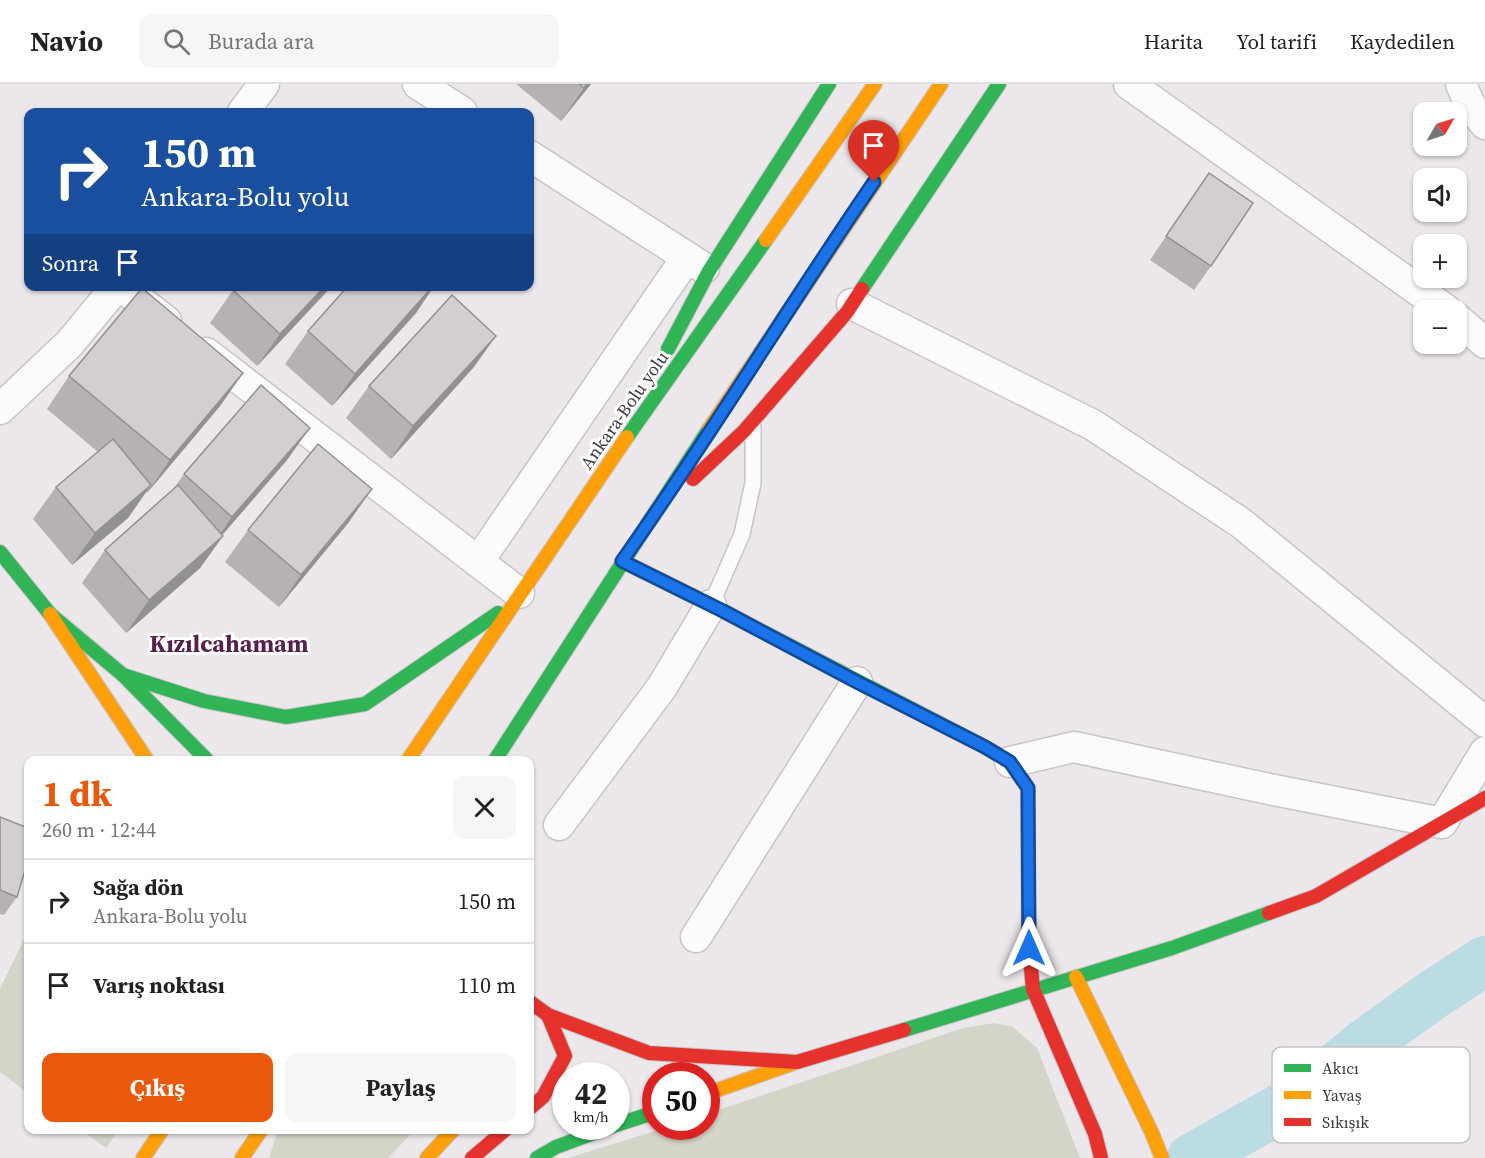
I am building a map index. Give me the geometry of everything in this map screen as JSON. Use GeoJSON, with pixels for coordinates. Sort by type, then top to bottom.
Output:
{"type":"FeatureCollection","features":[{"type":"Feature","properties":{"kind":"main road"},"geometry":{"type":"LineString","coordinates":[[600,476],[657,368],[698,264],[829,84]]}},
{"type":"Feature","properties":{"kind":"main road","name":"Ankara-Bolu yolu"},"geometry":{"type":"LineString","coordinates":[[411,756],[600,476],[875,84]]}},
{"type":"Feature","properties":{"kind":"main road"},"geometry":{"type":"LineString","coordinates":[[498,756],[622,561],[656,513],[820,260],[941,84]]}},
{"type":"Feature","properties":{"kind":"main road"},"geometry":{"type":"LineString","coordinates":[[656,513],[753,420],[852,304],[999,84]]}},
{"type":"Feature","properties":{"kind":"main road"},"geometry":{"type":"LineString","coordinates":[[0,552],[50,615],[144,756]]}},
{"type":"Feature","properties":{"kind":"main road"},"geometry":{"type":"LineString","coordinates":[[622,561],[711,605],[1010,762],[1028,788],[1029,948],[1033,989],[1095,1134],[1101,1158]]}},
{"type":"Feature","properties":{"kind":"main road"},"geometry":{"type":"LineString","coordinates":[[123,675],[204,701],[286,717],[365,704],[517,597]]}},
{"type":"Feature","properties":{"kind":"main road"},"geometry":{"type":"LineString","coordinates":[[50,615],[123,675],[203,756]]}},
{"type":"Feature","properties":{"kind":"main road"},"geometry":{"type":"LineString","coordinates":[[518,750],[542,687]]}},
{"type":"Feature","properties":{"kind":"main road"},"geometry":{"type":"LineString","coordinates":[[402,744],[452,694]]}},
{"type":"Feature","properties":{"kind":"main road"},"geometry":{"type":"LineString","coordinates":[[720,1089],[796,1062],[1172,948],[1316,896],[1485,798]]}},
{"type":"Feature","properties":{"kind":"main road"},"geometry":{"type":"LineString","coordinates":[[1076,977],[1162,1158]]}},
{"type":"Feature","properties":{"kind":"main road"},"geometry":{"type":"LineString","coordinates":[[534,1005],[548,1015],[649,1053],[796,1062]]}},
{"type":"Feature","properties":{"kind":"main road"},"geometry":{"type":"LineString","coordinates":[[534,1105],[543,1097],[565,1056],[548,1015]]}},
{"type":"Feature","properties":{"kind":"main road"},"geometry":{"type":"LineString","coordinates":[[143,1158],[149,1134]]}},
{"type":"Feature","properties":{"kind":"main road"},"geometry":{"type":"LineString","coordinates":[[143,1158],[159,1134]]}},
{"type":"Feature","properties":{"kind":"main road"},"geometry":{"type":"LineString","coordinates":[[242,1158],[259,1134]]}},
{"type":"Feature","properties":{"kind":"main road"},"geometry":{"type":"LineString","coordinates":[[255,1158],[260,1134]]}},
{"type":"Feature","properties":{"kind":"main road"},"geometry":{"type":"LineString","coordinates":[[426,1158],[449,1134]]}},
{"type":"Feature","properties":{"kind":"main road"},"geometry":{"type":"LineString","coordinates":[[472,1158],[500,1134]]}},
{"type":"Feature","properties":{"kind":"main road"},"geometry":{"type":"LineString","coordinates":[[537,1158],[556,1147],[576,1140]]}},
{"type":"Feature","properties":{"kind":"street"},"geometry":{"type":"LineString","coordinates":[[246,108],[264,84]]}},
{"type":"Feature","properties":{"kind":"street"},"geometry":{"type":"LineString","coordinates":[[418,84],[456,108]]}},
{"type":"Feature","properties":{"kind":"street"},"geometry":{"type":"LineString","coordinates":[[1129,84],[1432,300]]}},
{"type":"Feature","properties":{"kind":"street"},"geometry":{"type":"LineString","coordinates":[[1461,84],[1470,105],[1485,124]]}},
{"type":"Feature","properties":{"kind":"street"},"geometry":{"type":"LineString","coordinates":[[478,562],[698,264],[534,159]]}},
{"type":"Feature","properties":{"kind":"street"},"geometry":{"type":"LineString","coordinates":[[0,409],[69,344],[115,291]]}},
{"type":"Feature","properties":{"kind":"street"},"geometry":{"type":"LineString","coordinates":[[126,291],[478,562],[517,597]]}},
{"type":"Feature","properties":{"kind":"street"},"geometry":{"type":"LineString","coordinates":[[852,304],[1093,425],[1113,438],[1241,523],[1485,722]]}},
{"type":"Feature","properties":{"kind":"street"},"geometry":{"type":"LineString","coordinates":[[1467,327],[1485,343]]}},
{"type":"Feature","properties":{"kind":"street"},"geometry":{"type":"LineString","coordinates":[[559,825],[662,687],[711,605]]}},
{"type":"Feature","properties":{"kind":"street"},"geometry":{"type":"LineString","coordinates":[[696,937],[857,682]]}},
{"type":"Feature","properties":{"kind":"street"},"geometry":{"type":"LineString","coordinates":[[1010,762],[1074,747],[1442,823],[1485,752]]}},
{"type":"Feature","properties":{"kind":"lane"},"geometry":{"type":"LineString","coordinates":[[711,605],[742,534],[753,483],[753,420]]}},
{"type":"Feature","properties":{"kind":"shaded area"},"geometry":{"type":"Polygon","coordinates":[[[24,939],[24,1090],[0,1072],[0,989],[24,939]]]}},
{"type":"Feature","properties":{"kind":"shaded area"},"geometry":{"type":"Polygon","coordinates":[[[995,1023],[1013,1027],[1037,1048],[1080,1158],[568,1158],[642,1135],[642,1140],[720,1140],[720,1110],[963,1028],[995,1023]]]}},
{"type":"Feature","properties":{"kind":"shaded area"},"geometry":{"type":"Polygon","coordinates":[[[87,1134],[115,1134],[106,1148],[87,1134]]]}},
{"type":"Feature","properties":{"kind":"shaded area"},"geometry":{"type":"Polygon","coordinates":[[[277,1134],[411,1134],[388,1158],[269,1158],[277,1134]]]}},
{"type":"Feature","properties":{"kind":"building"},"geometry":{"type":"Polygon","coordinates":[[[1209,173],[1253,203],[1211,266],[1166,236],[1209,173]]]}},
{"type":"Feature","properties":{"kind":"building"},"geometry":{"type":"Polygon","coordinates":[[[140,291],[146,291],[243,373],[170,460],[69,376],[140,291]]]}},
{"type":"Feature","properties":{"kind":"building"},"geometry":{"type":"Polygon","coordinates":[[[234,291],[320,291],[280,334],[234,291]]]}},
{"type":"Feature","properties":{"kind":"building"},"geometry":{"type":"Polygon","coordinates":[[[344,291],[429,291],[355,374],[308,331],[344,291]]]}},
{"type":"Feature","properties":{"kind":"building"},"geometry":{"type":"Polygon","coordinates":[[[452,295],[496,336],[413,426],[369,386],[452,295]]]}},
{"type":"Feature","properties":{"kind":"building"},"geometry":{"type":"Polygon","coordinates":[[[261,385],[310,428],[232,517],[184,474],[261,385]]]}},
{"type":"Feature","properties":{"kind":"building"},"geometry":{"type":"Polygon","coordinates":[[[113,439],[151,485],[95,533],[56,487],[113,439]]]}},
{"type":"Feature","properties":{"kind":"building"},"geometry":{"type":"Polygon","coordinates":[[[318,444],[372,489],[301,575],[248,530],[318,444]]]}},
{"type":"Feature","properties":{"kind":"building"},"geometry":{"type":"Polygon","coordinates":[[[178,485],[223,536],[149,600],[105,550],[178,485]]]}},
{"type":"Feature","properties":{"kind":"building"},"geometry":{"type":"Polygon","coordinates":[[[0,817],[24,826],[24,874],[17,897],[0,890],[0,817]]]}},
{"type":"Feature","properties":{"kind":"waterway"},"geometry":{"type":"LineString","coordinates":[[1361,1047],[1431,996],[1485,961]]}},
{"type":"Feature","properties":{"kind":"waterway"},"geometry":{"type":"LineString","coordinates":[[1192,1158],[1272,1113]]}},
{"type":"Feature","properties":{"kind":"traffic: fast"},"geometry":{"type":"LineString","coordinates":[[668,349],[709,271],[829,84]]}},
{"type":"Feature","properties":{"kind":"traffic: fast"},"geometry":{"type":"LineString","coordinates":[[862,289],[999,84]]}},
{"type":"Feature","properties":{"kind":"traffic: fast"},"geometry":{"type":"LineString","coordinates":[[627,437],[766,240]]}},
{"type":"Feature","properties":{"kind":"traffic: fast"},"geometry":{"type":"LineString","coordinates":[[498,756],[709,429]]}},
{"type":"Feature","properties":{"kind":"traffic: fast"},"geometry":{"type":"LineString","coordinates":[[0,552],[50,614],[123,675],[203,756]]}},
{"type":"Feature","properties":{"kind":"traffic: fast"},"geometry":{"type":"LineString","coordinates":[[622,561],[723,611],[1010,762],[1028,788],[1028,843]]}},
{"type":"Feature","properties":{"kind":"traffic: fast"},"geometry":{"type":"LineString","coordinates":[[123,675],[204,701],[286,717],[365,704],[498,613]]}},
{"type":"Feature","properties":{"kind":"traffic: fast"},"geometry":{"type":"LineString","coordinates":[[904,1030],[1172,948],[1269,913]]}},
{"type":"Feature","properties":{"kind":"traffic: fast"},"geometry":{"type":"LineString","coordinates":[[630,1120],[642,1117]]}},
{"type":"Feature","properties":{"kind":"traffic: fast"},"geometry":{"type":"LineString","coordinates":[[537,1158],[556,1147],[575,1140]]}},
{"type":"Feature","properties":{"kind":"traffic: slow"},"geometry":{"type":"LineString","coordinates":[[766,240],[875,84]]}},
{"type":"Feature","properties":{"kind":"traffic: slow"},"geometry":{"type":"LineString","coordinates":[[709,429],[941,84]]}},
{"type":"Feature","properties":{"kind":"traffic: slow"},"geometry":{"type":"LineString","coordinates":[[411,756],[627,437]]}},
{"type":"Feature","properties":{"kind":"traffic: slow"},"geometry":{"type":"LineString","coordinates":[[50,614],[144,756]]}},
{"type":"Feature","properties":{"kind":"traffic: slow"},"geometry":{"type":"LineString","coordinates":[[1076,977],[1162,1158]]}},
{"type":"Feature","properties":{"kind":"traffic: slow"},"geometry":{"type":"LineString","coordinates":[[720,1089],[797,1062]]}},
{"type":"Feature","properties":{"kind":"traffic: slow"},"geometry":{"type":"LineString","coordinates":[[143,1158],[159,1134]]}},
{"type":"Feature","properties":{"kind":"traffic: slow"},"geometry":{"type":"LineString","coordinates":[[242,1158],[258,1134]]}},
{"type":"Feature","properties":{"kind":"traffic: slow"},"geometry":{"type":"LineString","coordinates":[[427,1158],[449,1134]]}},
{"type":"Feature","properties":{"kind":"traffic: jam"},"geometry":{"type":"LineString","coordinates":[[693,479],[744,431],[847,312],[862,289]]}},
{"type":"Feature","properties":{"kind":"traffic: jam"},"geometry":{"type":"LineString","coordinates":[[1269,913],[1316,896],[1485,798]]}},
{"type":"Feature","properties":{"kind":"traffic: jam"},"geometry":{"type":"LineString","coordinates":[[1028,843],[1029,948],[1033,989],[1095,1134],[1101,1158]]}},
{"type":"Feature","properties":{"kind":"traffic: jam"},"geometry":{"type":"LineString","coordinates":[[534,1005],[548,1015],[649,1053],[797,1062],[904,1030]]}},
{"type":"Feature","properties":{"kind":"traffic: jam"},"geometry":{"type":"LineString","coordinates":[[534,1105],[543,1097],[565,1056],[548,1015]]}},
{"type":"Feature","properties":{"kind":"traffic: jam"},"geometry":{"type":"LineString","coordinates":[[472,1158],[500,1134]]}},
{"type":"Feature","properties":{"kind":"district","name":"Kızılcahamam"},"geometry":{"type":"Point","coordinates":[229,643]}},
{"type":"Feature","properties":{"kind":"route"},"geometry":{"type":"LineString","coordinates":[[874,182],[622,561],[723,611],[1010,762],[1028,788],[1029,948]]}}]}
